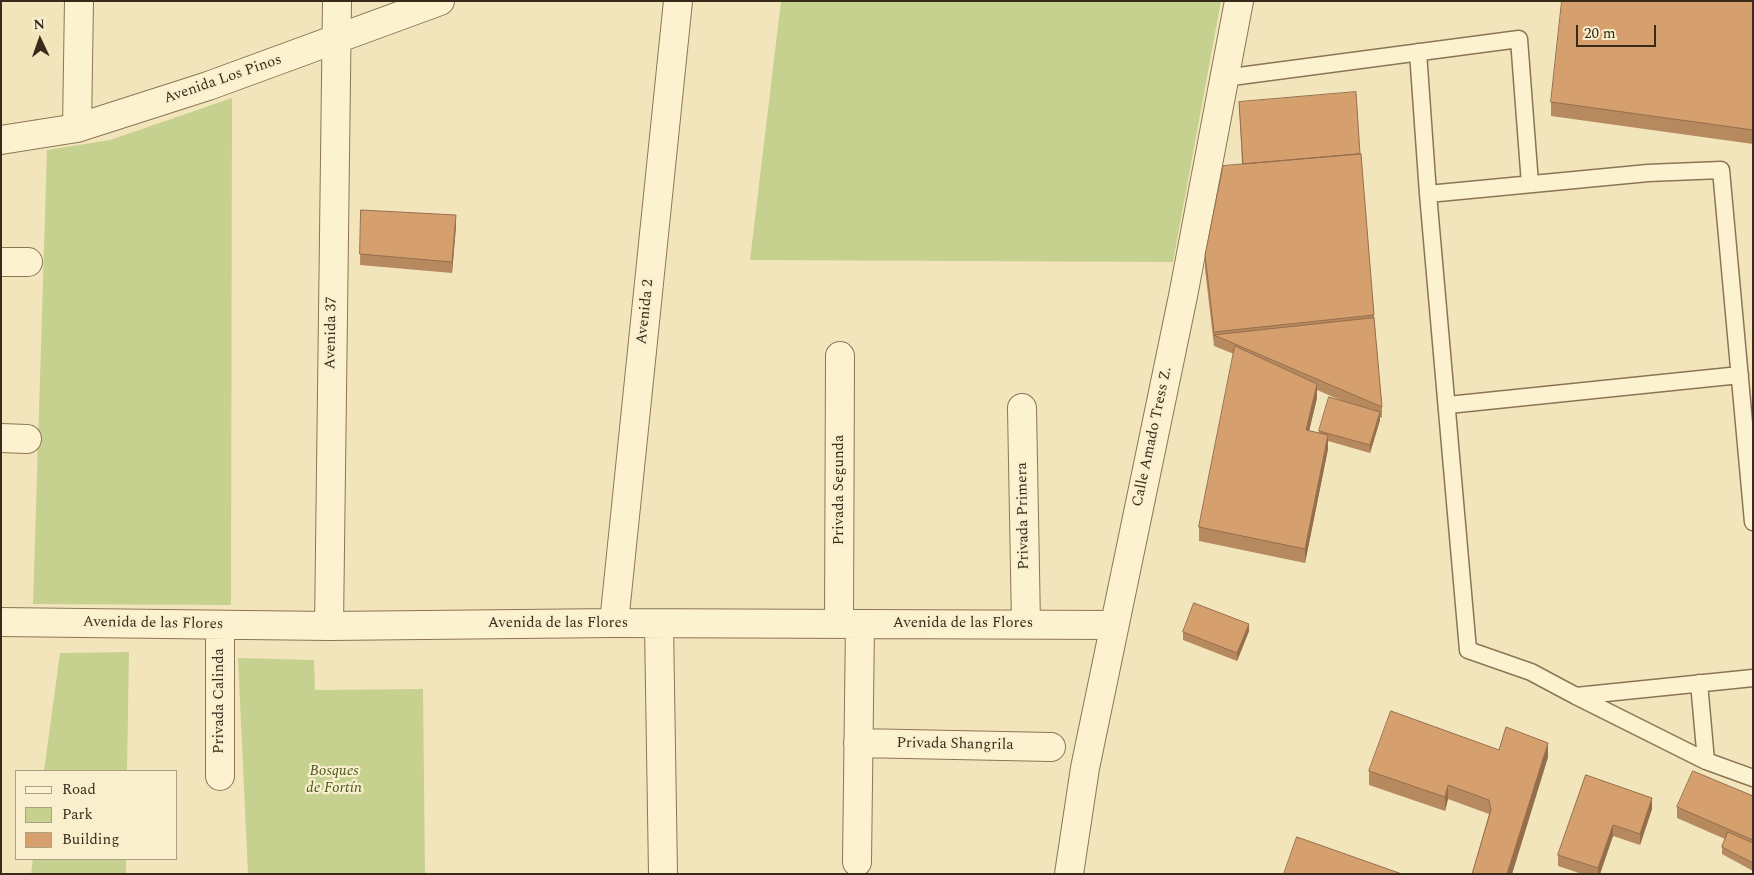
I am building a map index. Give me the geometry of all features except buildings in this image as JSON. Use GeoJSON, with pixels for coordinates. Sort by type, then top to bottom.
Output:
{"type":"FeatureCollection","features":[{"type":"Feature","properties":{"kind":"street"},"geometry":{"type":"LineString","coordinates":[[77,128],[79,1]]}},
{"type":"Feature","properties":{"kind":"street","name":"Avenida 37"},"geometry":{"type":"LineString","coordinates":[[329,626],[337,1]]}},
{"type":"Feature","properties":{"kind":"street","name":"Avenida Los Pinos"},"geometry":{"type":"LineString","coordinates":[[1,140],[77,128],[208,86],[440,1]]}},
{"type":"Feature","properties":{"kind":"street","name":"Avenida 2"},"geometry":{"type":"LineString","coordinates":[[614,623],[678,1]]}},
{"type":"Feature","properties":{"kind":"street","name":"Calle Amado Tress Z."},"geometry":{"type":"LineString","coordinates":[[1069,874],[1085,768],[1183,296],[1239,1]]}},
{"type":"Feature","properties":{"kind":"street"},"geometry":{"type":"LineString","coordinates":[[1,262],[28,262]]}},
{"type":"Feature","properties":{"kind":"street","name":"Privada Segunda"},"geometry":{"type":"LineString","coordinates":[[840,356],[850,624]]}},
{"type":"Feature","properties":{"kind":"street","name":"Privada Primera"},"geometry":{"type":"LineString","coordinates":[[1022,408],[1026,624]]}},
{"type":"Feature","properties":{"kind":"street","name":"Avenida de las Flores"},"geometry":{"type":"LineString","coordinates":[[1,622],[329,626],[614,623],[1114,625]]}},
{"type":"Feature","properties":{"kind":"street"},"geometry":{"type":"LineString","coordinates":[[659,624],[663,874]]}},
{"type":"Feature","properties":{"kind":"street"},"geometry":{"type":"LineString","coordinates":[[850,624],[858,742],[856,862]]}},
{"type":"Feature","properties":{"kind":"street","name":"Privada Calinda"},"geometry":{"type":"LineString","coordinates":[[220,625],[220,776]]}},
{"type":"Feature","properties":{"kind":"street","name":"Privada Shangrila"},"geometry":{"type":"LineString","coordinates":[[858,742],[1051,747]]}},
{"type":"Feature","properties":{"kind":"lane"},"geometry":{"type":"LineString","coordinates":[[1224,78],[1518,39],[1530,184]]}},
{"type":"Feature","properties":{"kind":"lane"},"geometry":{"type":"LineString","coordinates":[[1418,52],[1428,194],[1468,650],[1531,672],[1706,761],[1753,778]]}},
{"type":"Feature","properties":{"kind":"lane"},"geometry":{"type":"LineString","coordinates":[[1428,194],[1648,174],[1721,170],[1753,522]]}},
{"type":"Feature","properties":{"kind":"lane"},"geometry":{"type":"LineString","coordinates":[[1448,406],[1740,375]]}},
{"type":"Feature","properties":{"kind":"lane"},"geometry":{"type":"LineString","coordinates":[[1576,696],[1753,678]]}},
{"type":"Feature","properties":{"kind":"lane"},"geometry":{"type":"LineString","coordinates":[[1699,683],[1706,761]]}},
{"type":"Feature","properties":{"kind":"green space"},"geometry":{"type":"Polygon","coordinates":[[[781,1],[1221,1],[1173,262],[750,260],[781,1]]]}},
{"type":"Feature","properties":{"kind":"green space"},"geometry":{"type":"Polygon","coordinates":[[[232,98],[231,605],[33,604],[47,150],[110,140],[232,98]]]}},
{"type":"Feature","properties":{"kind":"green space"},"geometry":{"type":"Polygon","coordinates":[[[129,652],[127,770],[44,770],[60,653],[129,652]]]}},
{"type":"Feature","properties":{"kind":"green space","name":"Bosques de Fortín"},"geometry":{"type":"Polygon","coordinates":[[[238,658],[314,660],[315,690],[423,689],[425,874],[248,874],[238,658]]]}},
{"type":"Feature","properties":{"kind":"green space"},"geometry":{"type":"Polygon","coordinates":[[[33,860],[126,860],[126,874],[31,874],[33,860]]]}}]}
